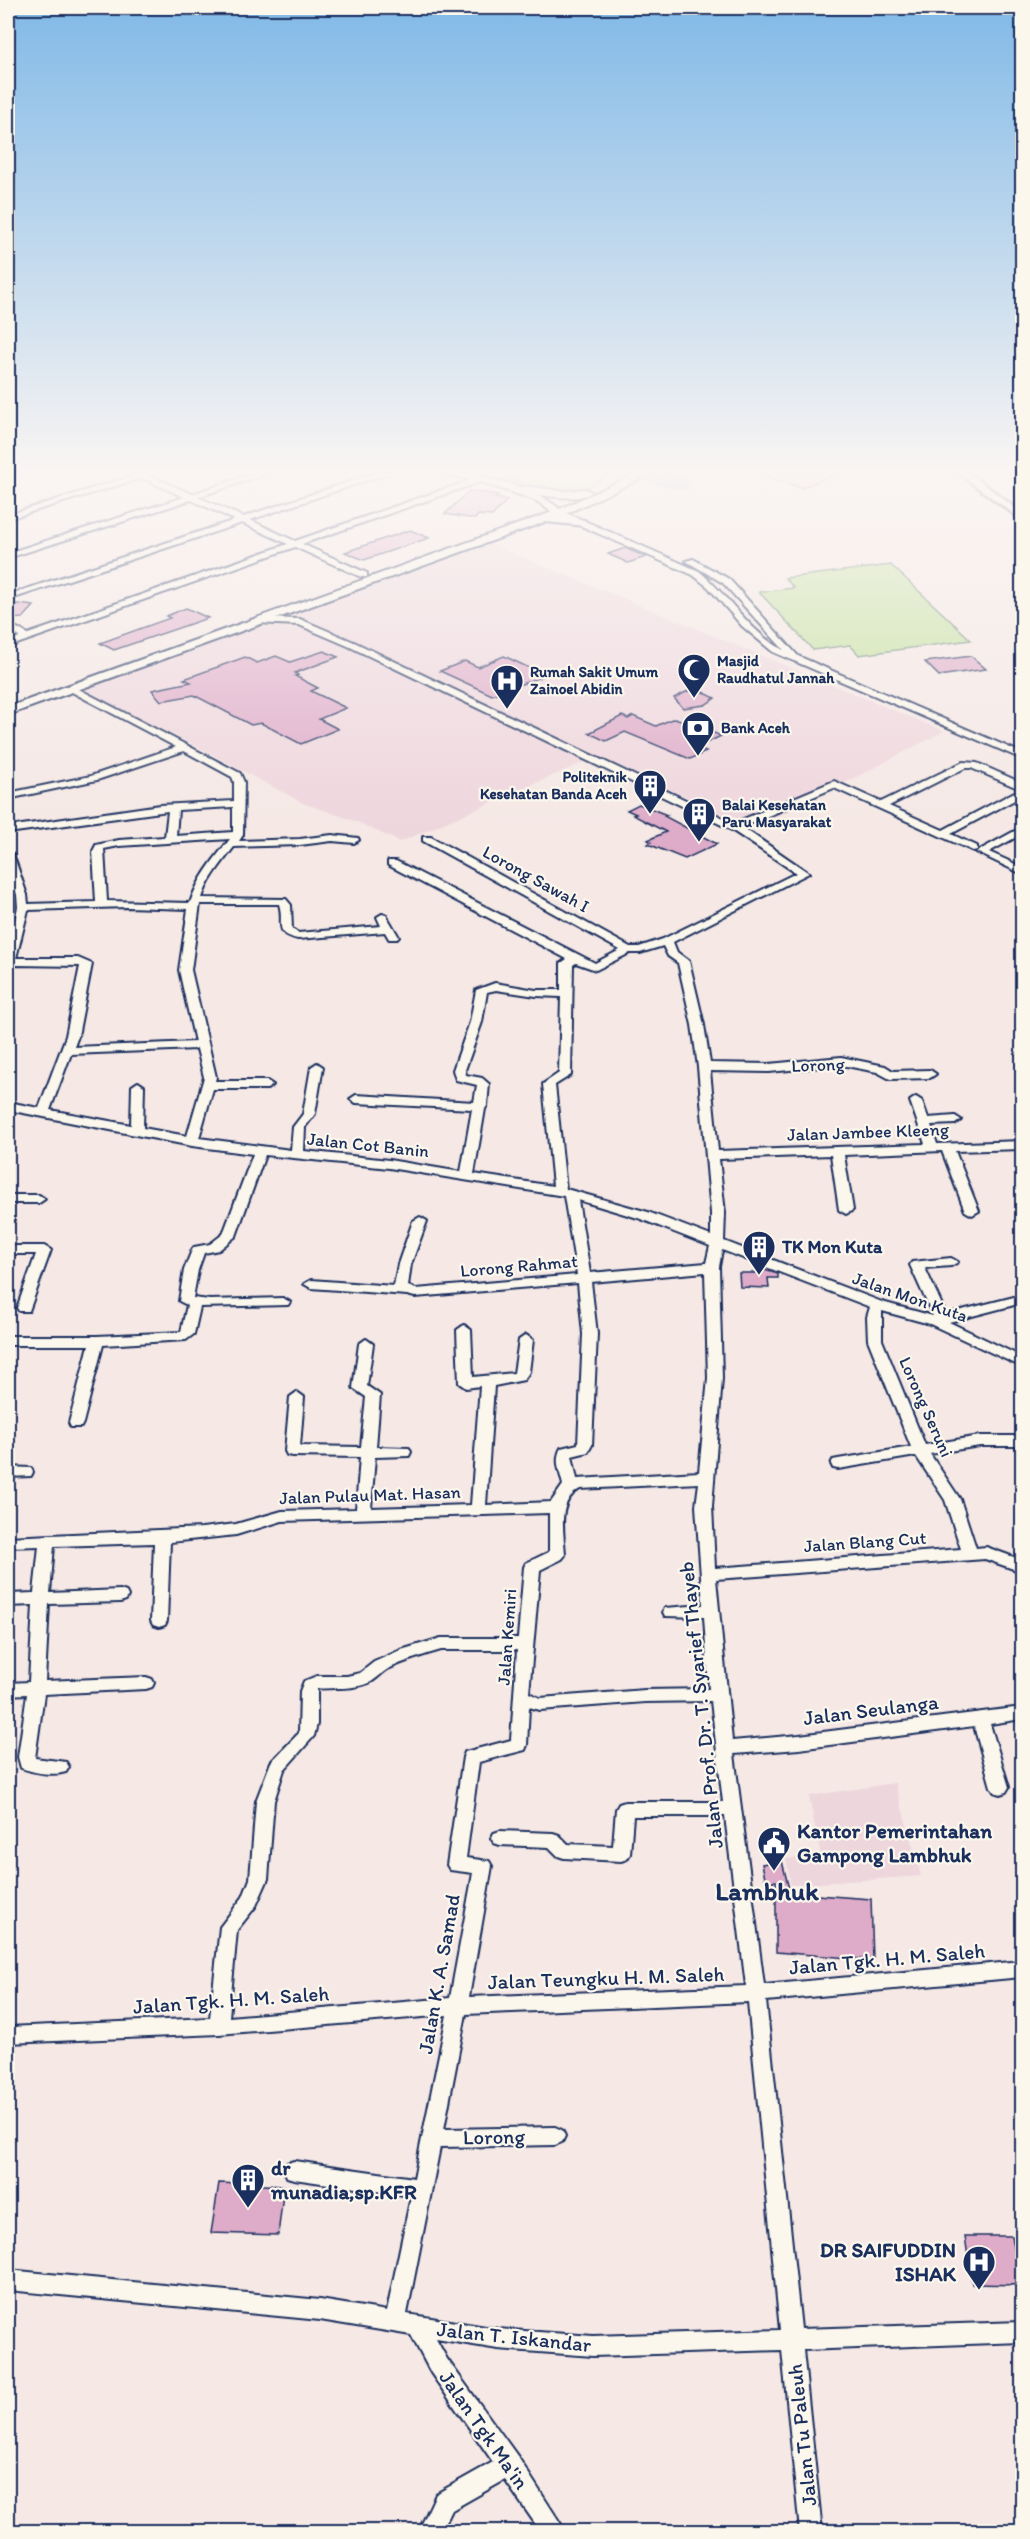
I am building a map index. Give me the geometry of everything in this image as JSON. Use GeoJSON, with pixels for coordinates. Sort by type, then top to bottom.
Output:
{"type":"FeatureCollection","features":[{"type":"Feature","properties":{"kind":"highway"},"geometry":{"type":"LineString","coordinates":[[8,711],[323,590]]}},
{"type":"Feature","properties":{"kind":"highway"},"geometry":{"type":"LineString","coordinates":[[8,703],[204,636],[258,621],[338,590]]}},
{"type":"Feature","properties":{"kind":"street"},"geometry":{"type":"LineString","coordinates":[[9,596],[26,590]]}},
{"type":"Feature","properties":{"kind":"street"},"geometry":{"type":"LineString","coordinates":[[8,644],[164,590]]}},
{"type":"Feature","properties":{"kind":"street"},"geometry":{"type":"LineString","coordinates":[[716,590],[745,624],[776,650],[1023,756]]}},
{"type":"Feature","properties":{"kind":"street"},"geometry":{"type":"LineString","coordinates":[[734,590],[795,658]]}},
{"type":"Feature","properties":{"kind":"street"},"geometry":{"type":"LineString","coordinates":[[726,602],[743,600]]}},
{"type":"Feature","properties":{"kind":"street"},"geometry":{"type":"LineString","coordinates":[[300,622],[299,613],[306,603]]}},
{"type":"Feature","properties":{"kind":"street"},"geometry":{"type":"LineString","coordinates":[[258,621],[300,622],[526,726],[734,827],[804,873],[667,941],[640,950],[628,950],[596,967],[576,959],[392,863]]}},
{"type":"Feature","properties":{"kind":"street"},"geometry":{"type":"LineString","coordinates":[[745,624],[765,622]]}},
{"type":"Feature","properties":{"kind":"street"},"geometry":{"type":"LineString","coordinates":[[8,626],[27,638]]}},
{"type":"Feature","properties":{"kind":"street"},"geometry":{"type":"LineString","coordinates":[[71,688],[236,775],[239,782],[235,840],[210,870],[195,903],[185,970],[187,990],[210,1077],[210,1085],[192,1142]]}},
{"type":"Feature","properties":{"kind":"street"},"geometry":{"type":"LineString","coordinates":[[8,796],[93,778],[184,748]]}},
{"type":"Feature","properties":{"kind":"street"},"geometry":{"type":"LineString","coordinates":[[882,806],[963,765],[973,765],[1023,787]]}},
{"type":"Feature","properties":{"kind":"street"},"geometry":{"type":"LineString","coordinates":[[734,827],[834,784],[973,848]]}},
{"type":"Feature","properties":{"kind":"street"},"geometry":{"type":"LineString","coordinates":[[943,834],[1023,792]]}},
{"type":"Feature","properties":{"kind":"street"},"geometry":{"type":"LineString","coordinates":[[8,830],[173,807],[238,804]]}},
{"type":"Feature","properties":{"kind":"street"},"geometry":{"type":"LineString","coordinates":[[170,840],[173,807]]}},
{"type":"Feature","properties":{"kind":"street"},"geometry":{"type":"LineString","coordinates":[[1023,830],[981,852],[1023,871]]}},
{"type":"Feature","properties":{"kind":"street"},"geometry":{"type":"LineString","coordinates":[[102,904],[98,851],[100,847],[119,843],[207,836],[235,840],[300,842],[332,838],[354,840]]}},
{"type":"Feature","properties":{"kind":"street","name":"Lorong Sawah I"},"geometry":{"type":"LineString","coordinates":[[427,838],[628,950]]}},
{"type":"Feature","properties":{"kind":"street"},"geometry":{"type":"LineString","coordinates":[[8,854],[22,896],[23,907],[8,966],[78,961],[87,964],[72,1036],[43,1113]]}},
{"type":"Feature","properties":{"kind":"street"},"geometry":{"type":"LineString","coordinates":[[23,907],[282,902],[286,905],[286,929],[290,934],[298,936],[390,933],[382,916]]}},
{"type":"Feature","properties":{"kind":"street","name":"Jalan Prof. Dr. T. Syarief Thayeb"},"geometry":{"type":"LineString","coordinates":[[667,941],[672,954],[683,961],[698,1025],[714,1155],[718,1218],[717,1245],[712,1267],[715,1378],[704,1506],[708,1574],[718,1695],[756,1994],[792,2339]]}},
{"type":"Feature","properties":{"kind":"street"},"geometry":{"type":"LineString","coordinates":[[571,1486],[564,1457],[566,1452],[583,1449],[585,1445],[590,1334],[584,1278],[565,1193],[549,1084],[565,1075],[567,963],[576,959]]}},
{"type":"Feature","properties":{"kind":"street"},"geometry":{"type":"LineString","coordinates":[[467,1176],[481,1106],[482,1083],[462,1078],[459,1075],[476,1022],[482,990],[495,987],[536,993],[567,994]]}},
{"type":"Feature","properties":{"kind":"street"},"geometry":{"type":"LineString","coordinates":[[67,1051],[202,1045]]}},
{"type":"Feature","properties":{"kind":"street","name":"Lorong"},"geometry":{"type":"LineString","coordinates":[[704,1067],[769,1068],[841,1061],[880,1069],[890,1075],[930,1074]]}},
{"type":"Feature","properties":{"kind":"street"},"geometry":{"type":"LineString","coordinates":[[297,1155],[299,1127],[309,1114],[317,1067]]}},
{"type":"Feature","properties":{"kind":"street"},"geometry":{"type":"LineString","coordinates":[[210,1085],[267,1085]]}},
{"type":"Feature","properties":{"kind":"street"},"geometry":{"type":"LineString","coordinates":[[137,1132],[138,1086]]}},
{"type":"Feature","properties":{"kind":"street"},"geometry":{"type":"LineString","coordinates":[[356,1099],[481,1106]]}},
{"type":"Feature","properties":{"kind":"street"},"geometry":{"type":"LineString","coordinates":[[916,1101],[932,1147]]}},
{"type":"Feature","properties":{"kind":"street","name":"Jalan Cot Banin"},"geometry":{"type":"LineString","coordinates":[[8,1106],[192,1142],[260,1152],[389,1164],[565,1193],[643,1215],[717,1245]]}},
{"type":"Feature","properties":{"kind":"street"},"geometry":{"type":"LineString","coordinates":[[923,1122],[955,1120]]}},
{"type":"Feature","properties":{"kind":"street","name":"Jalan Jambee Kleeng"},"geometry":{"type":"LineString","coordinates":[[714,1155],[932,1147],[1022,1147]]}},
{"type":"Feature","properties":{"kind":"street"},"geometry":{"type":"LineString","coordinates":[[947,1147],[972,1211]]}},
{"type":"Feature","properties":{"kind":"street"},"geometry":{"type":"LineString","coordinates":[[260,1152],[229,1236],[214,1247],[200,1250],[188,1285],[186,1301],[194,1303],[283,1302]]}},
{"type":"Feature","properties":{"kind":"street"},"geometry":{"type":"LineString","coordinates":[[837,1152],[846,1210]]}},
{"type":"Feature","properties":{"kind":"street"},"geometry":{"type":"LineString","coordinates":[[8,1199],[39,1199]]}},
{"type":"Feature","properties":{"kind":"street"},"geometry":{"type":"LineString","coordinates":[[405,1291],[401,1288],[400,1282],[420,1221]]}},
{"type":"Feature","properties":{"kind":"street","name":"Jalan Mon Kuta"},"geometry":{"type":"LineString","coordinates":[[717,1245],[877,1305],[938,1320],[1023,1362]]}},
{"type":"Feature","properties":{"kind":"street"},"geometry":{"type":"LineString","coordinates":[[8,1250],[44,1250],[24,1308]]}},
{"type":"Feature","properties":{"kind":"street"},"geometry":{"type":"LineString","coordinates":[[951,1262],[917,1265],[938,1320],[1023,1299]]}},
{"type":"Feature","properties":{"kind":"street","name":"Lorong Rahmat"},"geometry":{"type":"LineString","coordinates":[[310,1284],[415,1293],[712,1267]]}},
{"type":"Feature","properties":{"kind":"street"},"geometry":{"type":"LineString","coordinates":[[8,1340],[97,1341],[182,1337],[187,1334],[194,1303]]}},
{"type":"Feature","properties":{"kind":"street","name":"Lorong Seruni"},"geometry":{"type":"LineString","coordinates":[[877,1305],[874,1317],[875,1340],[920,1451],[952,1499],[970,1554]]}},
{"type":"Feature","properties":{"kind":"street"},"geometry":{"type":"LineString","coordinates":[[464,1330],[466,1383],[519,1377],[522,1372],[526,1340]]}},
{"type":"Feature","properties":{"kind":"street"},"geometry":{"type":"LineString","coordinates":[[76,1423],[97,1341]]}},
{"type":"Feature","properties":{"kind":"street"},"geometry":{"type":"LineString","coordinates":[[363,1514],[370,1453],[373,1395],[360,1388],[366,1344]]}},
{"type":"Feature","properties":{"kind":"street"},"geometry":{"type":"LineString","coordinates":[[478,1511],[487,1387],[489,1381],[493,1380]]}},
{"type":"Feature","properties":{"kind":"street"},"geometry":{"type":"LineString","coordinates":[[297,1397],[292,1451],[404,1452]]}},
{"type":"Feature","properties":{"kind":"street"},"geometry":{"type":"LineString","coordinates":[[838,1464],[980,1441],[1023,1441]]}},
{"type":"Feature","properties":{"kind":"street"},"geometry":{"type":"LineString","coordinates":[[8,1472],[26,1472]]}},
{"type":"Feature","properties":{"kind":"street"},"geometry":{"type":"LineString","coordinates":[[555,1506],[565,1490],[571,1486],[705,1477]]}},
{"type":"Feature","properties":{"kind":"street","name":"Jalan Pulau Mat. Hasan"},"geometry":{"type":"LineString","coordinates":[[8,1542],[162,1537],[238,1530],[282,1516],[540,1509],[555,1506]]}},
{"type":"Feature","properties":{"kind":"street","name":"Jalan Kemiri"},"geometry":{"type":"LineString","coordinates":[[555,1506],[557,1555],[532,1567],[521,1694],[526,1700],[540,1704],[645,1696],[718,1695]]}},
{"type":"Feature","properties":{"kind":"street"},"geometry":{"type":"LineString","coordinates":[[159,1621],[162,1537]]}},
{"type":"Feature","properties":{"kind":"street"},"geometry":{"type":"LineString","coordinates":[[47,1540],[41,1599],[37,1686],[26,1757],[27,1763],[32,1765],[60,1767]]}},
{"type":"Feature","properties":{"kind":"street","name":"Jalan Blang Cut"},"geometry":{"type":"LineString","coordinates":[[708,1574],[986,1553],[998,1556],[1021,1570]]}},
{"type":"Feature","properties":{"kind":"street"},"geometry":{"type":"LineString","coordinates":[[8,1600],[120,1596]]}},
{"type":"Feature","properties":{"kind":"street"},"geometry":{"type":"LineString","coordinates":[[671,1612],[712,1611]]}},
{"type":"Feature","properties":{"kind":"street"},"geometry":{"type":"LineString","coordinates":[[219,2026],[229,1927],[250,1901],[259,1879],[265,1801],[277,1767],[309,1730],[306,1697],[310,1685],[317,1682],[347,1682],[365,1678],[380,1666],[407,1654],[441,1644],[525,1644]]}},
{"type":"Feature","properties":{"kind":"street"},"geometry":{"type":"LineString","coordinates":[[8,1689],[146,1683]]}},
{"type":"Feature","properties":{"kind":"street","name":"Jalan K. A. Samad"},"geometry":{"type":"LineString","coordinates":[[394,2321],[433,2138],[483,1866],[456,1865],[471,1757],[519,1745],[521,1694]]}},
{"type":"Feature","properties":{"kind":"street","name":"Jalan Seulanga"},"geometry":{"type":"LineString","coordinates":[[726,1748],[799,1742],[1023,1713]]}},
{"type":"Feature","properties":{"kind":"street"},"geometry":{"type":"LineString","coordinates":[[980,1718],[1000,1788]]}},
{"type":"Feature","properties":{"kind":"street"},"geometry":{"type":"LineString","coordinates":[[500,1838],[553,1840],[564,1851],[621,1854],[625,1809],[734,1809]]}},
{"type":"Feature","properties":{"kind":"street","name":"Jalan Tgk. H. M. Saleh"},"geometry":{"type":"LineString","coordinates":[[756,1994],[1023,1969]]}},
{"type":"Feature","properties":{"kind":"street","name":"Jalan Teungku H. M. Saleh"},"geometry":{"type":"LineString","coordinates":[[458,2006],[756,1994]]}},
{"type":"Feature","properties":{"kind":"street","name":"Jalan Tgk. H. M. Saleh"},"geometry":{"type":"LineString","coordinates":[[8,2035],[219,2026],[458,2006]]}},
{"type":"Feature","properties":{"kind":"street","name":"Lorong"},"geometry":{"type":"LineString","coordinates":[[433,2138],[555,2136]]}},
{"type":"Feature","properties":{"kind":"street"},"geometry":{"type":"LineString","coordinates":[[294,2170],[422,2188]]}},
{"type":"Feature","properties":{"kind":"street","name":"Jalan T. Iskandar"},"geometry":{"type":"LineString","coordinates":[[8,2280],[320,2310],[498,2339],[593,2346],[1023,2332]]}},
{"type":"Feature","properties":{"kind":"street","name":"Jalan Tgk Ma'in"},"geometry":{"type":"LineString","coordinates":[[418,2327],[439,2366],[555,2532]]}},
{"type":"Feature","properties":{"kind":"street","name":"Jalan Tu Paleuh"},"geometry":{"type":"LineString","coordinates":[[792,2339],[811,2532]]}},
{"type":"Feature","properties":{"kind":"street"},"geometry":{"type":"LineString","coordinates":[[432,2526],[444,2502],[510,2465]]}},
{"type":"Feature","properties":{"kind":"shaded area","name":"Rumah Sakit Umum Zainoel Abidin"},"geometry":{"type":"Polygon","coordinates":[[[359,590],[604,590],[944,731],[832,790],[752,828],[598,756],[400,842],[355,821],[303,803],[198,747],[78,689],[359,590]]]}},
{"type":"Feature","properties":{"kind":"shaded area"},"geometry":{"type":"Polygon","coordinates":[[[895,1783],[921,1876],[791,1885],[786,1859],[821,1856],[809,1796],[895,1783]]]}},
{"type":"Feature","properties":{"kind":"green space"},"geometry":{"type":"Polygon","coordinates":[[[918,590],[971,640],[859,655],[850,645],[813,650],[759,592],[918,590]]]}},
{"type":"Feature","properties":{"kind":"building"},"geometry":{"type":"Polygon","coordinates":[[[14,604],[34,606],[23,618],[8,619],[8,610],[14,604]]]}},
{"type":"Feature","properties":{"kind":"building"},"geometry":{"type":"Polygon","coordinates":[[[186,608],[208,618],[114,650],[100,643],[170,618],[166,616],[186,608]]]}},
{"type":"Feature","properties":{"kind":"building"},"geometry":{"type":"Polygon","coordinates":[[[324,651],[338,657],[295,673],[298,675],[295,676],[318,688],[311,691],[346,708],[319,719],[338,729],[301,744],[261,723],[251,725],[194,695],[161,701],[152,690],[191,682],[184,679],[245,657],[257,663],[276,656],[290,662],[324,651]]]}},
{"type":"Feature","properties":{"kind":"building","name":"Rumah Sakit Umum Zainoel Abidin"},"geometry":{"type":"Polygon","coordinates":[[[504,656],[543,676],[492,695],[440,671],[465,661],[478,667],[504,656]]]}},
{"type":"Feature","properties":{"kind":"building"},"geometry":{"type":"Polygon","coordinates":[[[971,656],[986,669],[939,676],[925,662],[971,656]]]}},
{"type":"Feature","properties":{"kind":"building","name":"Masjid Raudhatul Jannah"},"geometry":{"type":"Polygon","coordinates":[[[688,691],[703,692],[715,698],[705,705],[683,708],[674,698],[688,691]]]}},
{"type":"Feature","properties":{"kind":"building"},"geometry":{"type":"Polygon","coordinates":[[[622,716],[628,719],[633,716],[656,726],[672,719],[684,720],[721,736],[696,748],[706,752],[690,759],[625,732],[606,741],[589,733],[622,716]]]}},
{"type":"Feature","properties":{"kind":"building","name":"Balai Kesehatan Paru Masyarakat"},"geometry":{"type":"Polygon","coordinates":[[[639,804],[667,815],[664,816],[717,844],[685,859],[648,844],[651,842],[648,840],[666,832],[627,810],[639,804]]]}},
{"type":"Feature","properties":{"kind":"building","name":"TK Mon Kuta"},"geometry":{"type":"Polygon","coordinates":[[[754,1267],[778,1274],[778,1278],[768,1278],[769,1288],[740,1287],[739,1273],[755,1273],[754,1267]]]}},
{"type":"Feature","properties":{"kind":"building"},"geometry":{"type":"Polygon","coordinates":[[[776,1853],[780,1853],[790,1893],[871,1899],[873,1960],[776,1952],[776,1881],[766,1882],[762,1864],[776,1862],[776,1853]]]}},
{"type":"Feature","properties":{"kind":"building","name":"dr munadia,sp.KFR"},"geometry":{"type":"Polygon","coordinates":[[[219,2183],[284,2186],[278,2235],[211,2233],[219,2183]]]}},
{"type":"Feature","properties":{"kind":"building"},"geometry":{"type":"Polygon","coordinates":[[[965,2236],[1012,2236],[1021,2285],[972,2284],[965,2236]]]}},
{"type":"Feature","properties":{"kind":"place","name":"Masjid Raudhatul Jannah"},"geometry":{"type":"Point","coordinates":[694,699]}},
{"type":"Feature","properties":{"kind":"place","name":"Rumah Sakit Umum Zainoel Abidin"},"geometry":{"type":"Point","coordinates":[507,710]}},
{"type":"Feature","properties":{"kind":"place","name":"Bank Aceh"},"geometry":{"type":"Point","coordinates":[698,757]}},
{"type":"Feature","properties":{"kind":"place","name":"Politeknik Kesehatan Banda Aceh"},"geometry":{"type":"Point","coordinates":[650,815]}},
{"type":"Feature","properties":{"kind":"place","name":"Balai Kesehatan Paru Masyarakat"},"geometry":{"type":"Point","coordinates":[699,843]}},
{"type":"Feature","properties":{"kind":"place","name":"TK Mon Kuta"},"geometry":{"type":"Point","coordinates":[759,1276]}},
{"type":"Feature","properties":{"kind":"place","name":"Kantor Pemerintahan Gampong Lambhuk"},"geometry":{"type":"Point","coordinates":[774,1872]}},
{"type":"Feature","properties":{"kind":"place","name":"dr munadia,sp.KFR"},"geometry":{"type":"Point","coordinates":[248,2209]}},
{"type":"Feature","properties":{"kind":"place","name":"DR SAIFUDDIN ISHAK"},"geometry":{"type":"Point","coordinates":[979,2291]}},
{"type":"Feature","properties":{"kind":"district","name":"Lambhuk"},"geometry":{"type":"Point","coordinates":[767,1891]}}]}
